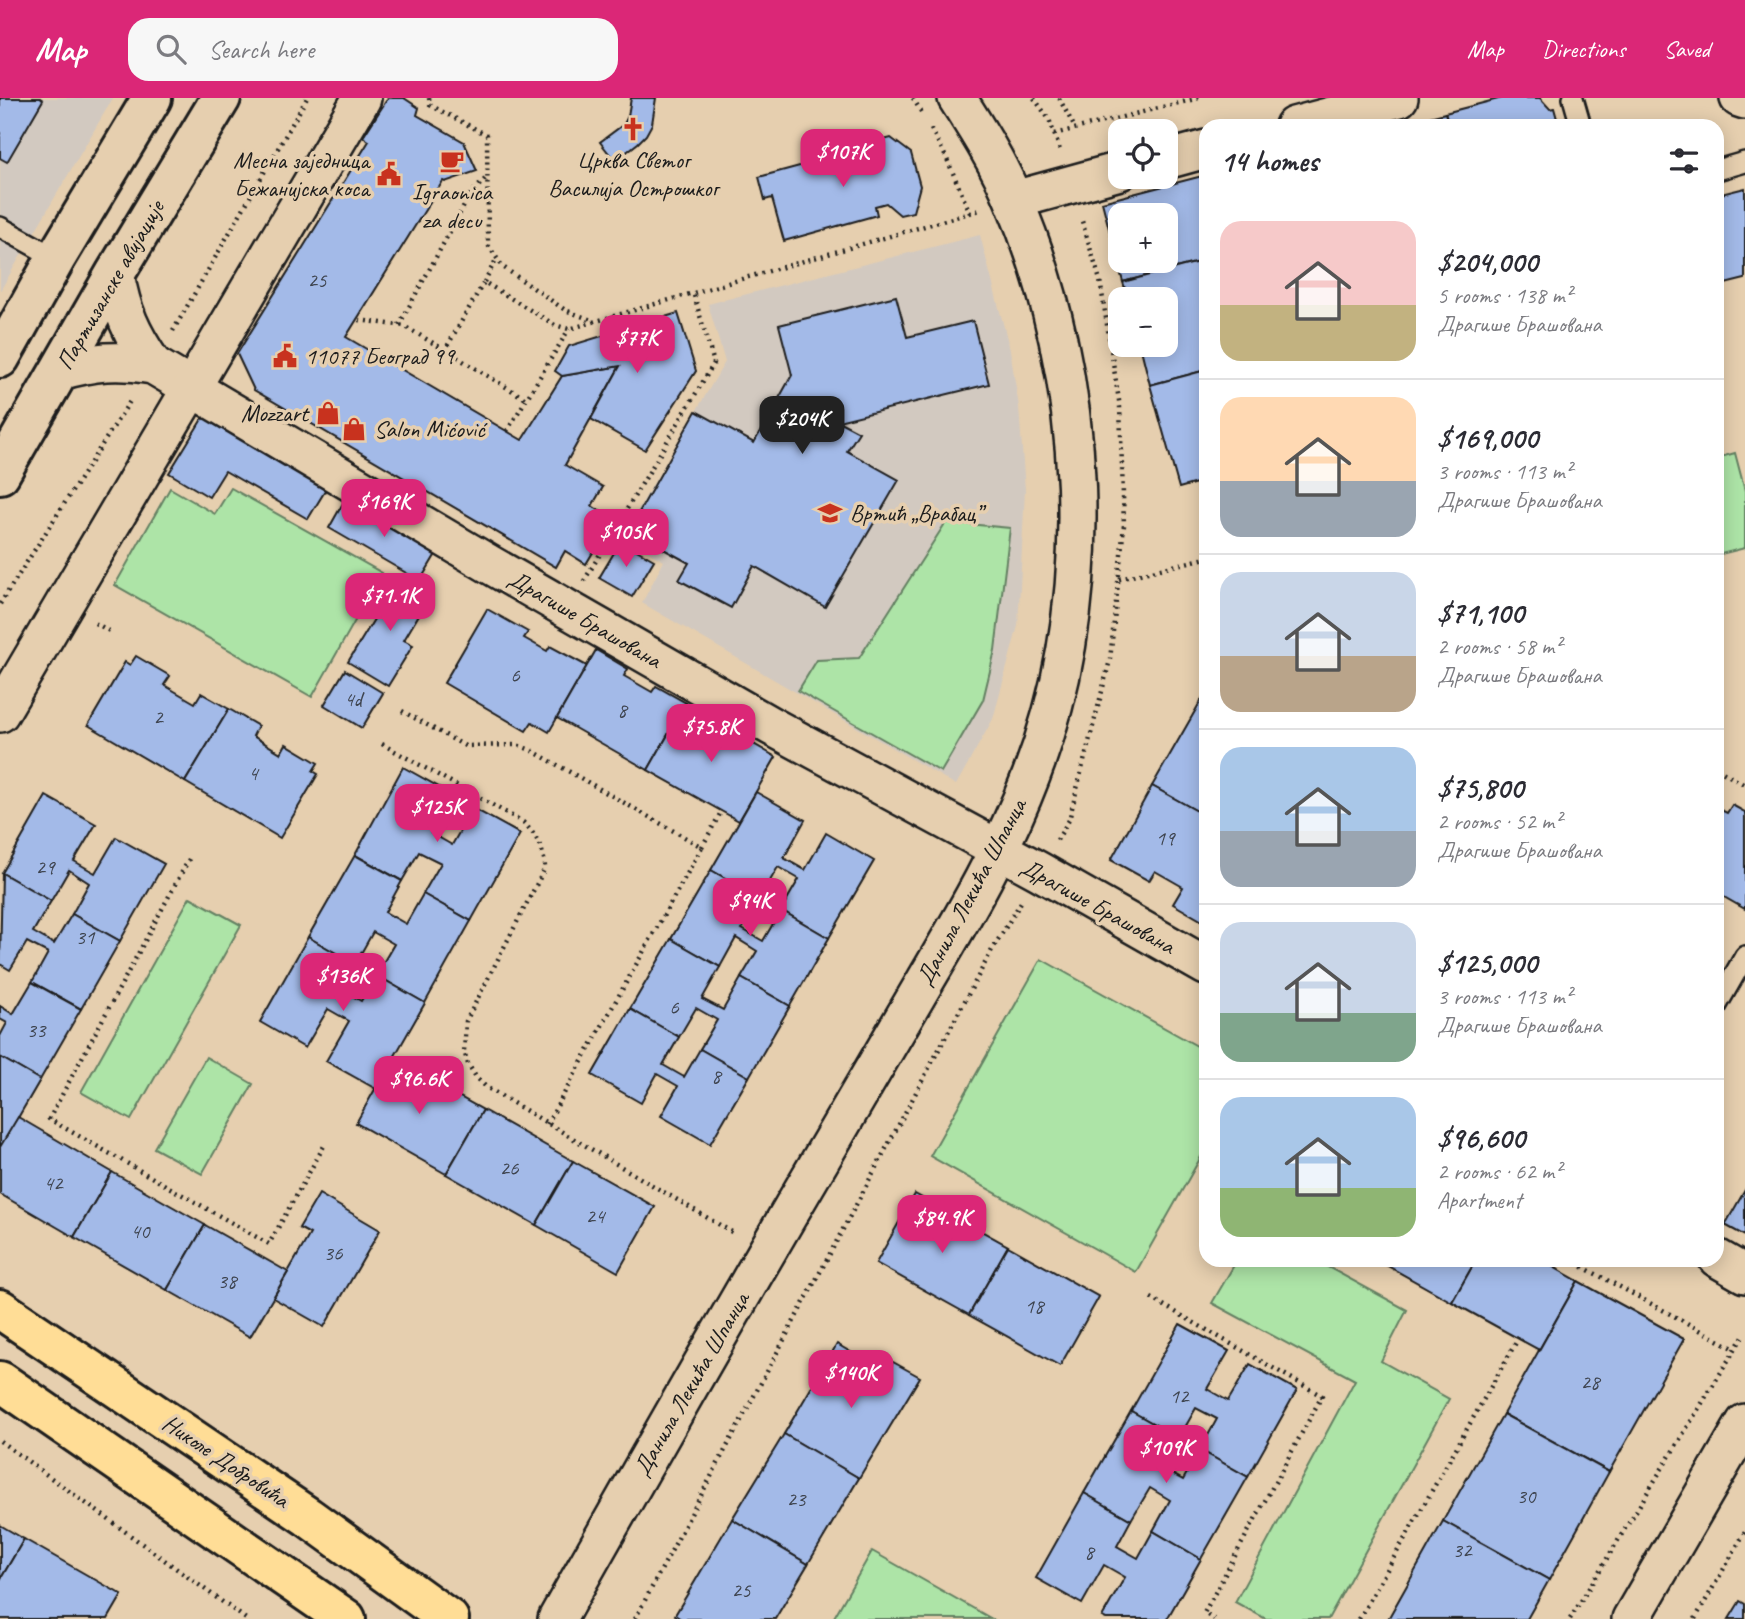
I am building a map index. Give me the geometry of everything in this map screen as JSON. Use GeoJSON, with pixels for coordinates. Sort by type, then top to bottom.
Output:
{"type":"FeatureCollection","features":[{"type":"Feature","properties":{"kind":"main road"},"geometry":{"type":"LineString","coordinates":[[0,358],[152,98]]}},
{"type":"Feature","properties":{"kind":"main road","name":"Партизанске авијације"},"geometry":{"type":"LineString","coordinates":[[0,474],[115,274],[222,98]]}},
{"type":"Feature","properties":{"kind":"main road","name":"Николе Добровића"},"geometry":{"type":"LineString","coordinates":[[0,1308],[296,1509],[449,1619]]}},
{"type":"Feature","properties":{"kind":"main road"},"geometry":{"type":"LineString","coordinates":[[0,1381],[346,1619]]}},
{"type":"Feature","properties":{"kind":"street"},"geometry":{"type":"LineString","coordinates":[[0,713],[362,98]]}},
{"type":"Feature","properties":{"kind":"street","name":"Данила Лекића Шпанца"},"geometry":{"type":"LineString","coordinates":[[557,1619],[976,894],[1032,772],[1057,695],[1071,602],[1077,535],[1076,466],[1072,424],[1055,323],[1044,285],[1014,200],[986,143],[957,98]]}},
{"type":"Feature","properties":{"kind":"street"},"geometry":{"type":"LineString","coordinates":[[1320,119],[1399,98]]}},
{"type":"Feature","properties":{"kind":"street"},"geometry":{"type":"LineString","coordinates":[[1739,98],[1745,100]]}},
{"type":"Feature","properties":{"kind":"street"},"geometry":{"type":"LineString","coordinates":[[1178,157],[1199,151]]}},
{"type":"Feature","properties":{"kind":"street"},"geometry":{"type":"LineString","coordinates":[[1014,200],[1108,174]]}},
{"type":"Feature","properties":{"kind":"street","name":"Драгише Брашована"},"geometry":{"type":"LineString","coordinates":[[115,274],[120,305],[126,321],[153,365]]}},
{"type":"Feature","properties":{"kind":"street","name":"Драгише Брашована"},"geometry":{"type":"LineString","coordinates":[[60,371],[90,362],[112,360],[153,365],[771,726],[1199,962]]}},
{"type":"Feature","properties":{"kind":"street"},"geometry":{"type":"LineString","coordinates":[[1724,1262],[1745,1274]]}},
{"type":"Feature","properties":{"kind":"street"},"geometry":{"type":"LineString","coordinates":[[1631,1619],[1745,1423]]}},
{"type":"Feature","properties":{"kind":"lane"},"geometry":{"type":"LineString","coordinates":[[1573,98],[1579,119]]}},
{"type":"Feature","properties":{"kind":"lane"},"geometry":{"type":"LineString","coordinates":[[1724,168],[1745,162]]}},
{"type":"Feature","properties":{"kind":"lane"},"geometry":{"type":"LineString","coordinates":[[0,227],[57,258]]}},
{"type":"Feature","properties":{"kind":"lane"},"geometry":{"type":"LineString","coordinates":[[1724,993],[1745,956]]}},
{"type":"Feature","properties":{"kind":"path"},"geometry":{"type":"LineString","coordinates":[[429,98],[430,104],[486,135],[488,245],[503,267],[565,310],[594,321]]}},
{"type":"Feature","properties":{"kind":"path"},"geometry":{"type":"LineString","coordinates":[[913,98],[947,159],[970,213]]}},
{"type":"Feature","properties":{"kind":"path"},"geometry":{"type":"LineString","coordinates":[[1034,98],[1049,119],[1054,134],[1199,98]]}},
{"type":"Feature","properties":{"kind":"path"},"geometry":{"type":"LineString","coordinates":[[1059,98],[1075,128]]}},
{"type":"Feature","properties":{"kind":"path"},"geometry":{"type":"LineString","coordinates":[[399,325],[470,195],[487,178]]}},
{"type":"Feature","properties":{"kind":"path"},"geometry":{"type":"LineString","coordinates":[[484,282],[555,325],[569,328],[1014,200]]}},
{"type":"Feature","properties":{"kind":"path"},"geometry":{"type":"LineString","coordinates":[[445,351],[497,258]]}},
{"type":"Feature","properties":{"kind":"path"},"geometry":{"type":"LineString","coordinates":[[568,608],[714,363],[693,292]]}},
{"type":"Feature","properties":{"kind":"path"},"geometry":{"type":"LineString","coordinates":[[359,320],[404,326],[526,399]]}},
{"type":"Feature","properties":{"kind":"path"},"geometry":{"type":"LineString","coordinates":[[507,431],[569,328]]}},
{"type":"Feature","properties":{"kind":"path"},"geometry":{"type":"LineString","coordinates":[[1119,579],[1199,560]]}},
{"type":"Feature","properties":{"kind":"path"},"geometry":{"type":"LineString","coordinates":[[402,711],[465,746],[517,746],[531,750],[702,847]]}},
{"type":"Feature","properties":{"kind":"path"},"geometry":{"type":"LineString","coordinates":[[382,744],[523,822],[540,843],[544,855],[545,868],[466,1021],[464,1043],[468,1064],[476,1077],[486,1087],[547,1124],[767,1252]]}},
{"type":"Feature","properties":{"kind":"path"},"geometry":{"type":"LineString","coordinates":[[1724,773],[1745,785]]}},
{"type":"Feature","properties":{"kind":"path"},"geometry":{"type":"LineString","coordinates":[[547,1124],[721,812]]}},
{"type":"Feature","properties":{"kind":"path"},"geometry":{"type":"LineString","coordinates":[[190,859],[49,1119],[269,1244],[324,1146]]}},
{"type":"Feature","properties":{"kind":"path"},"geometry":{"type":"LineString","coordinates":[[1583,1267],[1735,1349]]}},
{"type":"Feature","properties":{"kind":"path"},"geometry":{"type":"LineString","coordinates":[[1152,1298],[1322,1396],[1204,1613],[1214,1619]]}},
{"type":"Feature","properties":{"kind":"path"},"geometry":{"type":"LineString","coordinates":[[1570,1619],[1745,1333]]}},
{"type":"Feature","properties":{"kind":"path"},"geometry":{"type":"LineString","coordinates":[[1359,1619],[1518,1339]]}},
{"type":"Feature","properties":{"kind":"path"},"geometry":{"type":"LineString","coordinates":[[0,1441],[246,1619]]}},
{"type":"Feature","properties":{"kind":"path"},"geometry":{"type":"LineString","coordinates":[[1695,1619],[1745,1532]]}},
{"type":"Feature","properties":{"kind":"shaded area"},"geometry":{"type":"Polygon","coordinates":[[[0,98],[113,98],[0,291],[0,98]]]}},
{"type":"Feature","properties":{"kind":"shaded area","name":"Вртић „Врабац”"},"geometry":{"type":"Polygon","coordinates":[[[980,235],[1010,350],[1019,407],[1025,490],[1018,626],[993,719],[956,785],[642,603],[664,561],[622,537],[725,362],[708,304],[980,235]]]}},
{"type":"Feature","properties":{"kind":"green space"},"geometry":{"type":"Polygon","coordinates":[[[1735,453],[1745,491],[1745,548],[1724,553],[1724,456],[1735,453]]]}},
{"type":"Feature","properties":{"kind":"green space"},"geometry":{"type":"Polygon","coordinates":[[[170,488],[215,514],[231,488],[382,573],[312,697],[115,585],[170,488]]]}},
{"type":"Feature","properties":{"kind":"green space"},"geometry":{"type":"Polygon","coordinates":[[[946,522],[1010,528],[995,650],[983,700],[941,772],[798,691],[817,660],[859,658],[946,522]]]}},
{"type":"Feature","properties":{"kind":"green space"},"geometry":{"type":"Polygon","coordinates":[[[190,897],[241,925],[131,1120],[81,1092],[190,897]]]}},
{"type":"Feature","properties":{"kind":"green space"},"geometry":{"type":"Polygon","coordinates":[[[1041,959],[1199,1047],[1199,1160],[1136,1272],[930,1156],[1041,959]]]}},
{"type":"Feature","properties":{"kind":"green space"},"geometry":{"type":"Polygon","coordinates":[[[206,1057],[253,1084],[202,1174],[154,1148],[206,1057]]]}},
{"type":"Feature","properties":{"kind":"green space"},"geometry":{"type":"Polygon","coordinates":[[[1233,1267],[1328,1267],[1407,1310],[1381,1361],[1449,1399],[1328,1619],[1266,1619],[1235,1602],[1355,1380],[1212,1303],[1233,1267]]]}},
{"type":"Feature","properties":{"kind":"green space"},"geometry":{"type":"Polygon","coordinates":[[[872,1551],[992,1619],[833,1619],[872,1551]]]}},
{"type":"Feature","properties":{"kind":"building"},"geometry":{"type":"Polygon","coordinates":[[[0,98],[43,100],[7,162],[0,158],[0,98]]]}},
{"type":"Feature","properties":{"kind":"building"},"geometry":{"type":"Polygon","coordinates":[[[388,98],[404,98],[419,108],[417,115],[464,142],[477,171],[443,181],[346,337],[522,440],[562,376],[620,366],[565,465],[603,487],[592,506],[613,519],[586,564],[565,551],[556,567],[254,390],[237,354],[369,141],[363,137],[388,98]]]}},
{"type":"Feature","properties":{"kind":"building","name":"Црква Светог Василија Острошког"},"geometry":{"type":"Polygon","coordinates":[[[631,98],[656,98],[652,124],[638,143],[615,161],[600,142],[624,124],[631,98]]]}},
{"type":"Feature","properties":{"kind":"building"},"geometry":{"type":"Polygon","coordinates":[[[1502,98],[1540,98],[1550,109],[1554,108],[1557,119],[1447,119],[1445,113],[1502,98]]]}},
{"type":"Feature","properties":{"kind":"building"},"geometry":{"type":"Polygon","coordinates":[[[1445,113],[1447,119],[1422,119],[1445,113]]]}},
{"type":"Feature","properties":{"kind":"building"},"geometry":{"type":"Polygon","coordinates":[[[891,138],[911,153],[920,186],[913,212],[900,215],[886,203],[875,206],[877,215],[784,241],[772,198],[765,200],[759,177],[874,146],[876,142],[891,138]]]}},
{"type":"Feature","properties":{"kind":"building"},"geometry":{"type":"Polygon","coordinates":[[[1199,177],[1199,262],[1178,267],[1178,203],[1108,203],[1108,225],[1102,202],[1152,189],[1178,189],[1178,182],[1199,177]]]}},
{"type":"Feature","properties":{"kind":"building"},"geometry":{"type":"Polygon","coordinates":[[[1745,188],[1745,279],[1724,284],[1724,193],[1745,188]]]}},
{"type":"Feature","properties":{"kind":"building"},"geometry":{"type":"Polygon","coordinates":[[[1199,262],[1199,372],[1150,385],[1143,357],[1178,357],[1178,287],[1124,287],[1123,282],[1157,273],[1178,273],[1178,267],[1199,262]]]}},
{"type":"Feature","properties":{"kind":"building"},"geometry":{"type":"Polygon","coordinates":[[[1121,273],[1157,273],[1123,282],[1121,273]]]}},
{"type":"Feature","properties":{"kind":"building"},"geometry":{"type":"Polygon","coordinates":[[[896,296],[907,337],[973,321],[989,384],[838,421],[859,432],[847,451],[899,480],[825,607],[754,566],[731,608],[679,580],[689,563],[629,530],[696,411],[754,443],[792,375],[779,325],[896,296]]]}},
{"type":"Feature","properties":{"kind":"building"},"geometry":{"type":"Polygon","coordinates":[[[678,313],[696,371],[645,450],[591,419],[620,366],[562,376],[555,371],[569,346],[678,313]]]}},
{"type":"Feature","properties":{"kind":"building"},"geometry":{"type":"Polygon","coordinates":[[[1199,372],[1199,482],[1179,488],[1150,385],[1199,372]]]}},
{"type":"Feature","properties":{"kind":"building"},"geometry":{"type":"Polygon","coordinates":[[[205,414],[328,486],[308,519],[225,471],[209,497],[169,473],[205,414]]]}},
{"type":"Feature","properties":{"kind":"building"},"geometry":{"type":"Polygon","coordinates":[[[347,496],[439,549],[420,581],[329,528],[347,496]]]}},
{"type":"Feature","properties":{"kind":"building"},"geometry":{"type":"Polygon","coordinates":[[[621,541],[654,560],[632,597],[599,578],[621,541]]]}},
{"type":"Feature","properties":{"kind":"building"},"geometry":{"type":"Polygon","coordinates":[[[399,578],[430,596],[404,640],[413,645],[388,686],[348,662],[399,578]]]}},
{"type":"Feature","properties":{"kind":"building"},"geometry":{"type":"Polygon","coordinates":[[[487,609],[528,632],[524,638],[547,651],[550,646],[587,666],[549,732],[532,722],[526,731],[444,683],[487,609]]]}},
{"type":"Feature","properties":{"kind":"building"},"geometry":{"type":"Polygon","coordinates":[[[596,650],[628,669],[624,676],[652,692],[656,686],[686,703],[648,770],[557,718],[596,650]]]}},
{"type":"Feature","properties":{"kind":"building"},"geometry":{"type":"Polygon","coordinates":[[[136,656],[170,676],[164,685],[195,703],[201,693],[229,709],[185,782],[88,725],[125,662],[130,665],[136,656]]]}},
{"type":"Feature","properties":{"kind":"building"},"geometry":{"type":"Polygon","coordinates":[[[345,670],[383,693],[362,728],[324,705],[345,670]]]}},
{"type":"Feature","properties":{"kind":"building"},"geometry":{"type":"Polygon","coordinates":[[[686,703],[716,721],[711,730],[739,746],[743,738],[776,757],[739,821],[648,770],[686,703]]]}},
{"type":"Feature","properties":{"kind":"building"},"geometry":{"type":"Polygon","coordinates":[[[1199,704],[1199,812],[1152,786],[1199,704]]]}},
{"type":"Feature","properties":{"kind":"building"},"geometry":{"type":"Polygon","coordinates":[[[229,709],[258,726],[253,736],[281,753],[286,744],[318,763],[313,771],[318,774],[280,838],[185,782],[229,709]]]}},
{"type":"Feature","properties":{"kind":"building"},"geometry":{"type":"Polygon","coordinates":[[[403,767],[453,795],[431,833],[452,845],[473,808],[520,834],[471,921],[423,894],[441,863],[419,852],[402,881],[355,855],[403,767]]]}},
{"type":"Feature","properties":{"kind":"building"},"geometry":{"type":"Polygon","coordinates":[[[1152,786],[1199,812],[1199,919],[1173,904],[1183,887],[1155,871],[1149,881],[1111,860],[1152,786]]]}},
{"type":"Feature","properties":{"kind":"building"},"geometry":{"type":"Polygon","coordinates":[[[756,792],[805,820],[784,858],[805,870],[826,833],[874,861],[829,938],[781,910],[799,879],[778,867],[760,898],[711,870],[756,792]]]}},
{"type":"Feature","properties":{"kind":"building"},"geometry":{"type":"Polygon","coordinates":[[[46,796],[96,824],[74,861],[95,873],[116,837],[164,864],[120,941],[72,914],[89,883],[69,870],[51,901],[2,873],[46,796]]]}},
{"type":"Feature","properties":{"kind":"building"},"geometry":{"type":"Polygon","coordinates":[[[1732,805],[1745,812],[1745,909],[1724,897],[1724,812],[1727,813],[1732,805]]]}},
{"type":"Feature","properties":{"kind":"building"},"geometry":{"type":"Polygon","coordinates":[[[355,855],[402,881],[385,912],[406,924],[423,894],[471,921],[425,1003],[376,975],[394,944],[373,932],[355,964],[308,937],[355,855]]]}},
{"type":"Feature","properties":{"kind":"building"},"geometry":{"type":"Polygon","coordinates":[[[711,870],[760,898],[742,929],[763,941],[781,910],[829,938],[790,1006],[741,978],[757,951],[736,938],[720,967],[671,939],[711,870]]]}},
{"type":"Feature","properties":{"kind":"building"},"geometry":{"type":"Polygon","coordinates":[[[2,873],[51,901],[33,932],[54,944],[72,914],[120,941],[81,1009],[32,982],[48,953],[27,942],[10,970],[0,964],[2,873]]]}},
{"type":"Feature","properties":{"kind":"building"},"geometry":{"type":"Polygon","coordinates":[[[308,937],[355,964],[340,989],[361,1001],[376,975],[425,1003],[376,1089],[326,1061],[349,1021],[328,1009],[305,1048],[260,1022],[308,937]]]}},
{"type":"Feature","properties":{"kind":"building"},"geometry":{"type":"Polygon","coordinates":[[[671,939],[720,967],[702,999],[723,1010],[741,978],[790,1006],[749,1077],[700,1049],[717,1020],[696,1008],[679,1037],[630,1009],[671,939]]]}},
{"type":"Feature","properties":{"kind":"building"},"geometry":{"type":"Polygon","coordinates":[[[32,982],[81,1009],[40,1080],[0,1057],[0,1036],[7,1023],[0,1019],[0,1006],[13,1014],[32,982]]]}},
{"type":"Feature","properties":{"kind":"building"},"geometry":{"type":"Polygon","coordinates":[[[630,1009],[679,1037],[663,1065],[684,1077],[700,1049],[749,1077],[710,1144],[661,1116],[678,1086],[657,1074],[641,1103],[592,1075],[630,1009]]]}},
{"type":"Feature","properties":{"kind":"building"},"geometry":{"type":"Polygon","coordinates":[[[0,1057],[40,1080],[1,1147],[0,1147],[0,1057]]]}},
{"type":"Feature","properties":{"kind":"building"},"geometry":{"type":"Polygon","coordinates":[[[392,1059],[483,1110],[446,1174],[356,1123],[392,1059]]]}},
{"type":"Feature","properties":{"kind":"building"},"geometry":{"type":"Polygon","coordinates":[[[483,1110],[573,1161],[536,1225],[446,1174],[483,1110]]]}},
{"type":"Feature","properties":{"kind":"building"},"geometry":{"type":"Polygon","coordinates":[[[18,1117],[112,1172],[74,1237],[0,1194],[0,1147],[18,1117]]]}},
{"type":"Feature","properties":{"kind":"building"},"geometry":{"type":"Polygon","coordinates":[[[573,1161],[655,1207],[618,1272],[536,1225],[573,1161]]]}},
{"type":"Feature","properties":{"kind":"building"},"geometry":{"type":"Polygon","coordinates":[[[112,1172],[205,1225],[167,1290],[74,1237],[112,1172]]]}},
{"type":"Feature","properties":{"kind":"building"},"geometry":{"type":"Polygon","coordinates":[[[1745,1190],[1745,1236],[1725,1225],[1745,1190]]]}},
{"type":"Feature","properties":{"kind":"building"},"geometry":{"type":"Polygon","coordinates":[[[319,1194],[380,1230],[324,1327],[273,1298],[310,1234],[299,1228],[319,1194]]]}},
{"type":"Feature","properties":{"kind":"building"},"geometry":{"type":"Polygon","coordinates":[[[915,1194],[1008,1246],[969,1315],[876,1263],[915,1194]]]}},
{"type":"Feature","properties":{"kind":"building"},"geometry":{"type":"Polygon","coordinates":[[[205,1225],[288,1272],[250,1337],[167,1290],[205,1225]]]}},
{"type":"Feature","properties":{"kind":"building"},"geometry":{"type":"Polygon","coordinates":[[[1008,1246],[1099,1297],[1060,1366],[969,1315],[1008,1246]]]}},
{"type":"Feature","properties":{"kind":"building"},"geometry":{"type":"Polygon","coordinates":[[[1390,1267],[1472,1267],[1452,1302],[1390,1267]]]}},
{"type":"Feature","properties":{"kind":"building"},"geometry":{"type":"Polygon","coordinates":[[[1472,1267],[1553,1267],[1578,1281],[1539,1350],[1452,1302],[1472,1267]]]}},
{"type":"Feature","properties":{"kind":"building"},"geometry":{"type":"Polygon","coordinates":[[[1578,1281],[1684,1339],[1609,1472],[1503,1414],[1578,1281]]]}},
{"type":"Feature","properties":{"kind":"building"},"geometry":{"type":"Polygon","coordinates":[[[1180,1324],[1229,1351],[1207,1389],[1228,1401],[1250,1364],[1297,1390],[1248,1477],[1200,1450],[1217,1419],[1196,1408],[1179,1438],[1131,1411],[1180,1324]]]}},
{"type":"Feature","properties":{"kind":"building"},"geometry":{"type":"Polygon","coordinates":[[[837,1344],[886,1373],[893,1362],[920,1377],[859,1478],[784,1434],[837,1344]]]}},
{"type":"Feature","properties":{"kind":"building"},"geometry":{"type":"Polygon","coordinates":[[[1131,1411],[1179,1438],[1161,1468],[1183,1480],[1200,1450],[1248,1477],[1201,1559],[1153,1531],[1170,1500],[1150,1488],[1131,1520],[1084,1493],[1131,1411]]]}},
{"type":"Feature","properties":{"kind":"building"},"geometry":{"type":"Polygon","coordinates":[[[1503,1414],[1609,1472],[1549,1580],[1443,1521],[1503,1414]]]}},
{"type":"Feature","properties":{"kind":"building"},"geometry":{"type":"Polygon","coordinates":[[[784,1434],[859,1478],[808,1564],[732,1519],[784,1434]]]}},
{"type":"Feature","properties":{"kind":"building"},"geometry":{"type":"Polygon","coordinates":[[[1084,1493],[1131,1520],[1117,1546],[1138,1558],[1153,1531],[1201,1559],[1167,1619],[1102,1617],[1125,1577],[1104,1565],[1082,1604],[1036,1578],[1084,1493]]]}},
{"type":"Feature","properties":{"kind":"building"},"geometry":{"type":"Polygon","coordinates":[[[732,1519],[808,1564],[775,1619],[681,1619],[675,1615],[732,1519]]]}},
{"type":"Feature","properties":{"kind":"building"},"geometry":{"type":"Polygon","coordinates":[[[1443,1521],[1549,1580],[1527,1619],[1388,1619],[1443,1521]]]}},
{"type":"Feature","properties":{"kind":"building"},"geometry":{"type":"Polygon","coordinates":[[[0,1525],[24,1539],[0,1580],[0,1525]]]}},
{"type":"Feature","properties":{"kind":"building"},"geometry":{"type":"Polygon","coordinates":[[[24,1539],[122,1595],[108,1619],[0,1619],[0,1580],[24,1539]]]}},
{"type":"Feature","properties":{"kind":"building"},"geometry":{"type":"Polygon","coordinates":[[[1740,1601],[1745,1604],[1745,1619],[1729,1619],[1740,1601]]]}},
{"type":"Feature","properties":{"kind":"place","name":"Црква Светог Василија Острошког"},"geometry":{"type":"Point","coordinates":[633,129]}},
{"type":"Feature","properties":{"kind":"place","name":"Igraonica za decu"},"geometry":{"type":"Point","coordinates":[452,161]}},
{"type":"Feature","properties":{"kind":"place","name":"Месна заједница Бежанијска коса"},"geometry":{"type":"Point","coordinates":[389,174]}},
{"type":"Feature","properties":{"kind":"place","name":"11077 Београд 99"},"geometry":{"type":"Point","coordinates":[285,356]}},
{"type":"Feature","properties":{"kind":"place","name":"Mozzart"},"geometry":{"type":"Point","coordinates":[328,413]}},
{"type":"Feature","properties":{"kind":"place","name":"Salon Mićović"},"geometry":{"type":"Point","coordinates":[354,429]}},
{"type":"Feature","properties":{"kind":"place","name":"Вртић „Врабац”"},"geometry":{"type":"Point","coordinates":[830,513]}}]}
